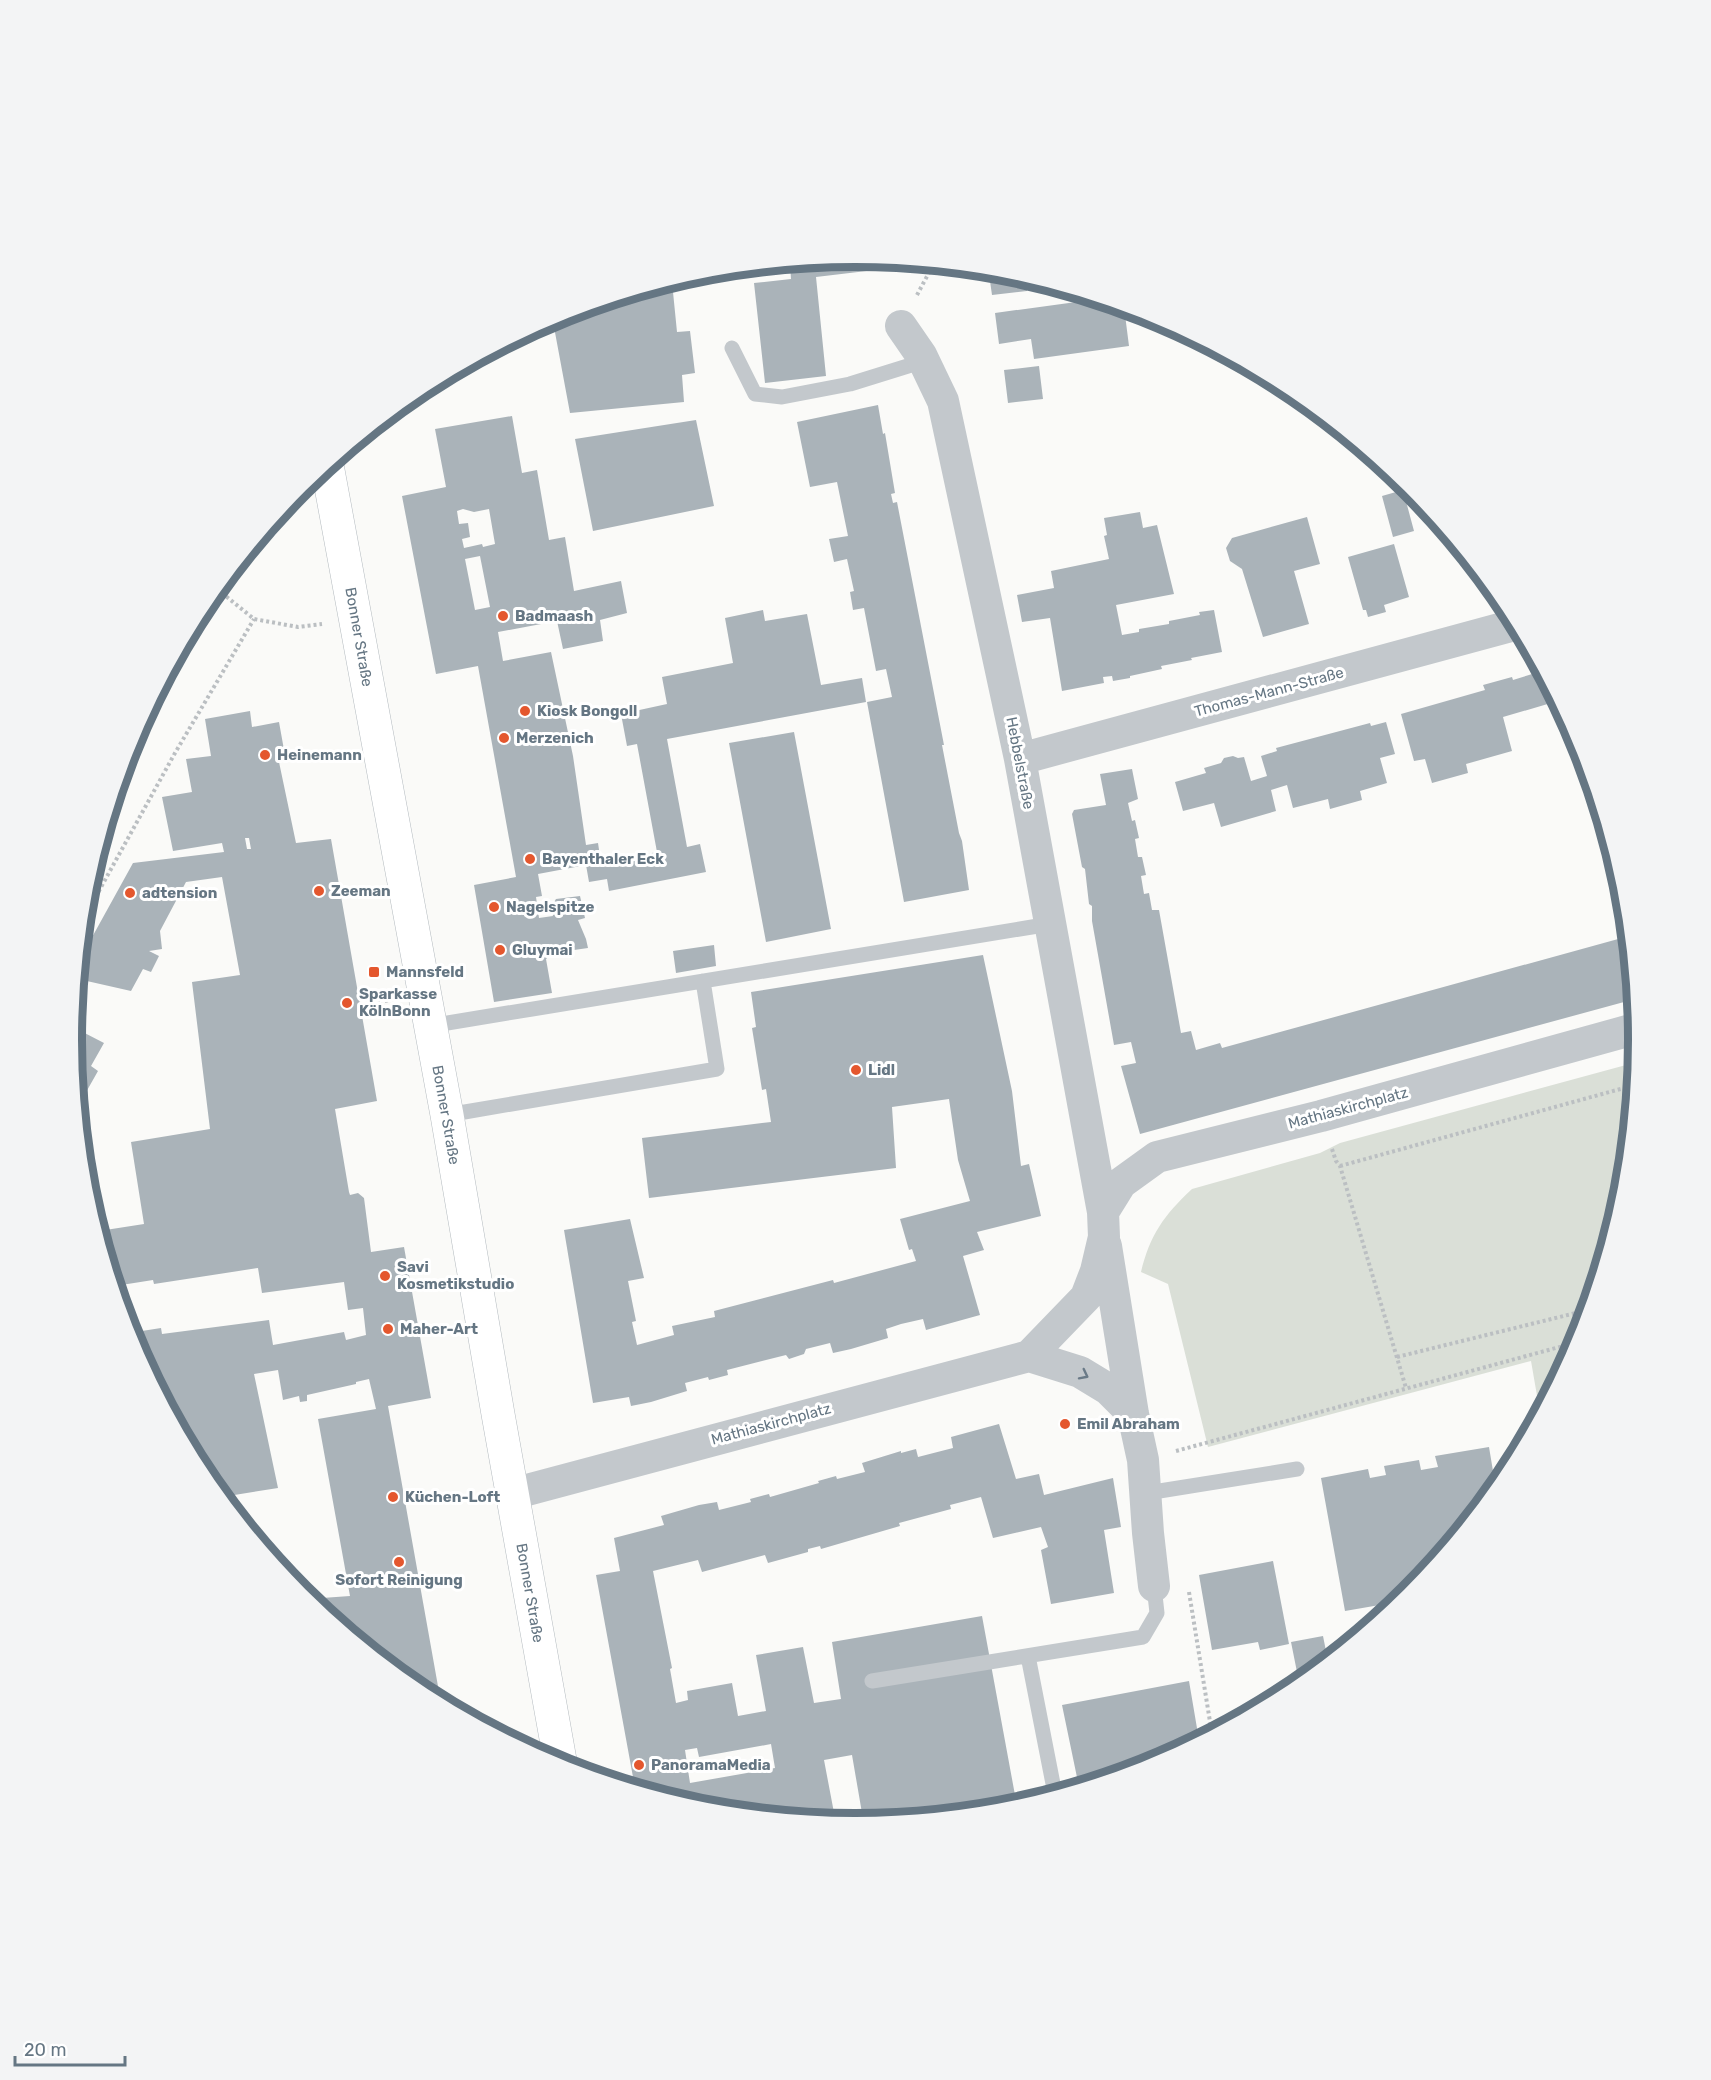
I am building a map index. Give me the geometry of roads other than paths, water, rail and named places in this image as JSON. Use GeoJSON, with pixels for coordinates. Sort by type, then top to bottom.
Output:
{"type":"FeatureCollection","features":[{"type":"Feature","properties":{"kind":"main road","name":"Bonner Straße"},"geometry":{"type":"LineString","coordinates":[[329,475],[447,1115],[559,1753]]}},
{"type":"Feature","properties":{"kind":"street","name":"Hebbelstraße"},"geometry":{"type":"LineString","coordinates":[[901,326],[924,361],[943,401],[1020,759],[1104,1225]]}},
{"type":"Feature","properties":{"kind":"street","name":"Thomas-Mann-Straße"},"geometry":{"type":"LineString","coordinates":[[1020,759],[1508,627]]}},
{"type":"Feature","properties":{"kind":"street","name":"Mathiaskirchplatz"},"geometry":{"type":"LineString","coordinates":[[512,1494],[1029,1356],[1086,1298],[1096,1271],[1104,1225],[1121,1182],[1157,1157],[1321,1116],[1628,1031]]}},
{"type":"Feature","properties":{"kind":"street"},"geometry":{"type":"LineString","coordinates":[[1104,1225],[1133,1414],[1143,1460],[1154,1586]]}},
{"type":"Feature","properties":{"kind":"street"},"geometry":{"type":"LineString","coordinates":[[1029,1356],[1080,1372],[1108,1389],[1133,1414]]}},
{"type":"Feature","properties":{"kind":"lane"},"geometry":{"type":"LineString","coordinates":[[732,348],[755,394],[782,397],[850,384],[924,361]]}},
{"type":"Feature","properties":{"kind":"lane"},"geometry":{"type":"LineString","coordinates":[[429,1026],[1050,924]]}},
{"type":"Feature","properties":{"kind":"lane"},"geometry":{"type":"LineString","coordinates":[[447,1115],[717,1069],[703,981]]}},
{"type":"Feature","properties":{"kind":"lane"},"geometry":{"type":"LineString","coordinates":[[1147,1492],[1297,1469]]}},
{"type":"Feature","properties":{"kind":"lane"},"geometry":{"type":"LineString","coordinates":[[872,1681],[1143,1637],[1157,1613],[1154,1586]]}},
{"type":"Feature","properties":{"kind":"lane"},"geometry":{"type":"LineString","coordinates":[[1028,1656],[1054,1787]]}},
{"type":"Feature","properties":{"kind":"place","name":"Badmaash"},"geometry":{"type":"Point","coordinates":[503,616]}},
{"type":"Feature","properties":{"kind":"place","name":"Kiosk Bongoll"},"geometry":{"type":"Point","coordinates":[525,711]}},
{"type":"Feature","properties":{"kind":"place","name":"Merzenich"},"geometry":{"type":"Point","coordinates":[504,738]}},
{"type":"Feature","properties":{"kind":"place","name":"Heinemann"},"geometry":{"type":"Point","coordinates":[265,755]}},
{"type":"Feature","properties":{"kind":"place","name":"Bayenthaler Eck"},"geometry":{"type":"Point","coordinates":[530,859]}},
{"type":"Feature","properties":{"kind":"place","name":"Zeeman"},"geometry":{"type":"Point","coordinates":[319,891]}},
{"type":"Feature","properties":{"kind":"place","name":"adtension"},"geometry":{"type":"Point","coordinates":[130,893]}},
{"type":"Feature","properties":{"kind":"place","name":"Nagelspitze"},"geometry":{"type":"Point","coordinates":[494,907]}},
{"type":"Feature","properties":{"kind":"place","name":"Gluymai"},"geometry":{"type":"Point","coordinates":[500,950]}},
{"type":"Feature","properties":{"kind":"place","name":"Mannsfeld"},"geometry":{"type":"Point","coordinates":[374,972]}},
{"type":"Feature","properties":{"kind":"place","name":"Sparkasse KölnBonn"},"geometry":{"type":"Point","coordinates":[347,1003]}},
{"type":"Feature","properties":{"kind":"place","name":"Lidl"},"geometry":{"type":"Point","coordinates":[856,1070]}},
{"type":"Feature","properties":{"kind":"place","name":"Savi Kosmetikstudio"},"geometry":{"type":"Point","coordinates":[385,1276]}},
{"type":"Feature","properties":{"kind":"place","name":"Maher-Art"},"geometry":{"type":"Point","coordinates":[388,1329]}},
{"type":"Feature","properties":{"kind":"place","name":"Emil Abraham"},"geometry":{"type":"Point","coordinates":[1065,1424]}},
{"type":"Feature","properties":{"kind":"place","name":"Küchen-Loft"},"geometry":{"type":"Point","coordinates":[393,1497]}},
{"type":"Feature","properties":{"kind":"place","name":"Sofort Reinigung"},"geometry":{"type":"Point","coordinates":[399,1562]}},
{"type":"Feature","properties":{"kind":"place","name":"PanoramaMedia"},"geometry":{"type":"Point","coordinates":[639,1765]}}]}
